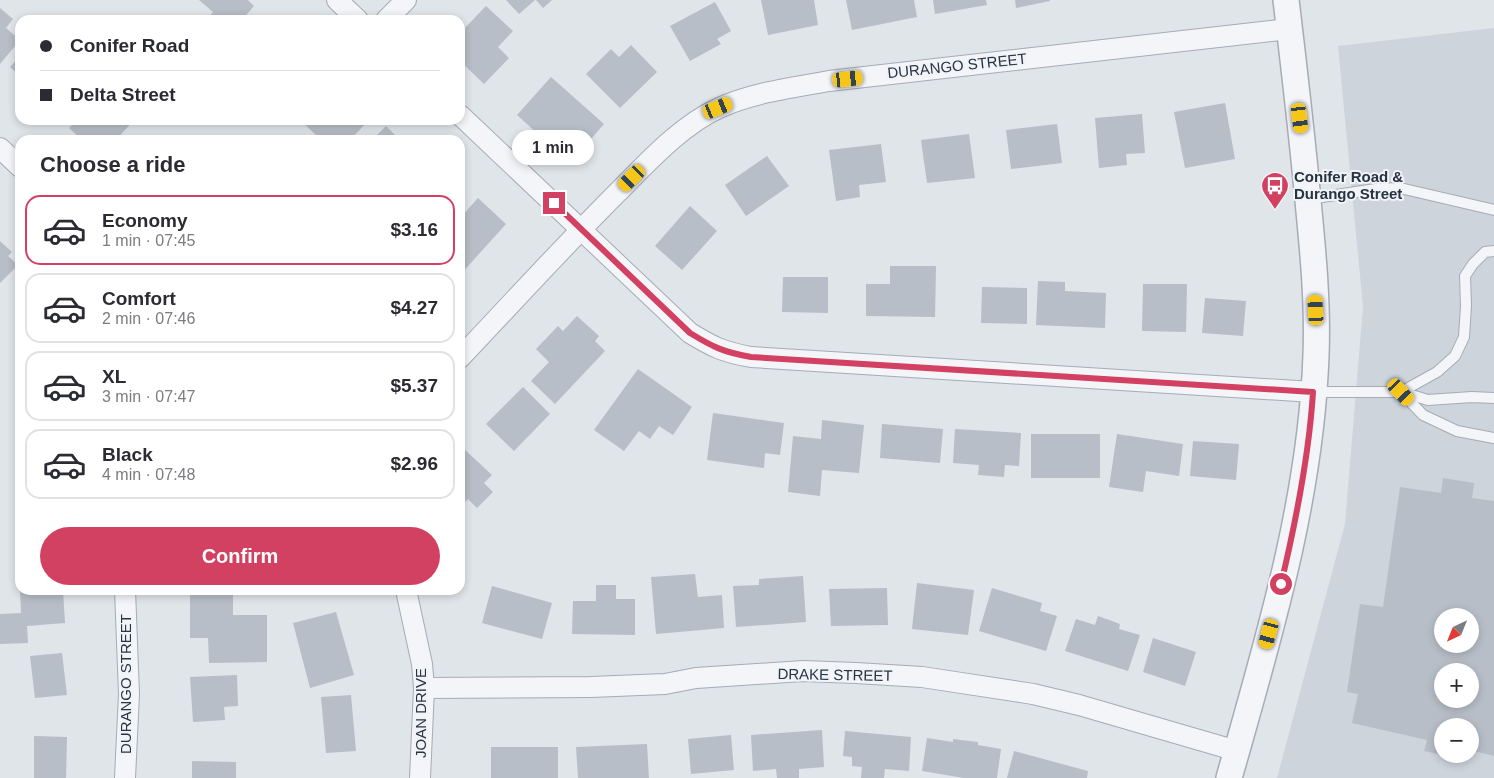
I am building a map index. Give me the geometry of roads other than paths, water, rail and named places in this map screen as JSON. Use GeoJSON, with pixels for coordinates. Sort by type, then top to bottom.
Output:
{"type":"FeatureCollection","features":[{"type":"Feature","properties":{"kind":"street"},"geometry":{"type":"LineString","coordinates":[[336,0],[352,15]]}},
{"type":"Feature","properties":{"kind":"street"},"geometry":{"type":"LineString","coordinates":[[391,15],[406,0]]}},
{"type":"Feature","properties":{"kind":"street"},"geometry":{"type":"LineString","coordinates":[[1229,778],[1269,634],[1293,535],[1311,423],[1316,357],[1314,254],[1286,0]]}},
{"type":"Feature","properties":{"kind":"street","name":"DURANGO STREET"},"geometry":{"type":"LineString","coordinates":[[465,353],[658,152],[700,118],[718,108],[758,94],[829,81],[1289,29]]}},
{"type":"Feature","properties":{"kind":"street"},"geometry":{"type":"LineString","coordinates":[[465,120],[690,333],[715,348],[728,353],[751,357],[1313,392]]}},
{"type":"Feature","properties":{"kind":"street"},"geometry":{"type":"LineString","coordinates":[[0,148],[15,162]]}},
{"type":"Feature","properties":{"kind":"street","name":"DURANGO STREET"},"geometry":{"type":"LineString","coordinates":[[125,595],[129,694],[125,778]]}},
{"type":"Feature","properties":{"kind":"street","name":"JOAN DRIVE"},"geometry":{"type":"LineString","coordinates":[[407,595],[422,664],[424,688],[420,778]]}},
{"type":"Feature","properties":{"kind":"street","name":"DRAKE STREET"},"geometry":{"type":"LineString","coordinates":[[424,688],[600,687],[665,684],[696,678],[803,672],[856,672],[922,677],[1033,694],[1079,705],[1237,751]]}},
{"type":"Feature","properties":{"kind":"lane"},"geometry":{"type":"LineString","coordinates":[[1308,200],[1376,189],[1400,188],[1494,210]]}},
{"type":"Feature","properties":{"kind":"lane"},"geometry":{"type":"LineString","coordinates":[[1401,392],[1437,372],[1454,356],[1464,337],[1465,276],[1473,264],[1485,252],[1494,251]]}},
{"type":"Feature","properties":{"kind":"lane"},"geometry":{"type":"LineString","coordinates":[[1313,392],[1401,392],[1428,400],[1472,397],[1494,398]]}},
{"type":"Feature","properties":{"kind":"lane"},"geometry":{"type":"LineString","coordinates":[[1401,392],[1423,415],[1457,431],[1494,438]]}},
{"type":"Feature","properties":{"kind":"place","name":"Conifer Road & Durango Street"},"geometry":{"type":"Point","coordinates":[1275,210]}}]}
